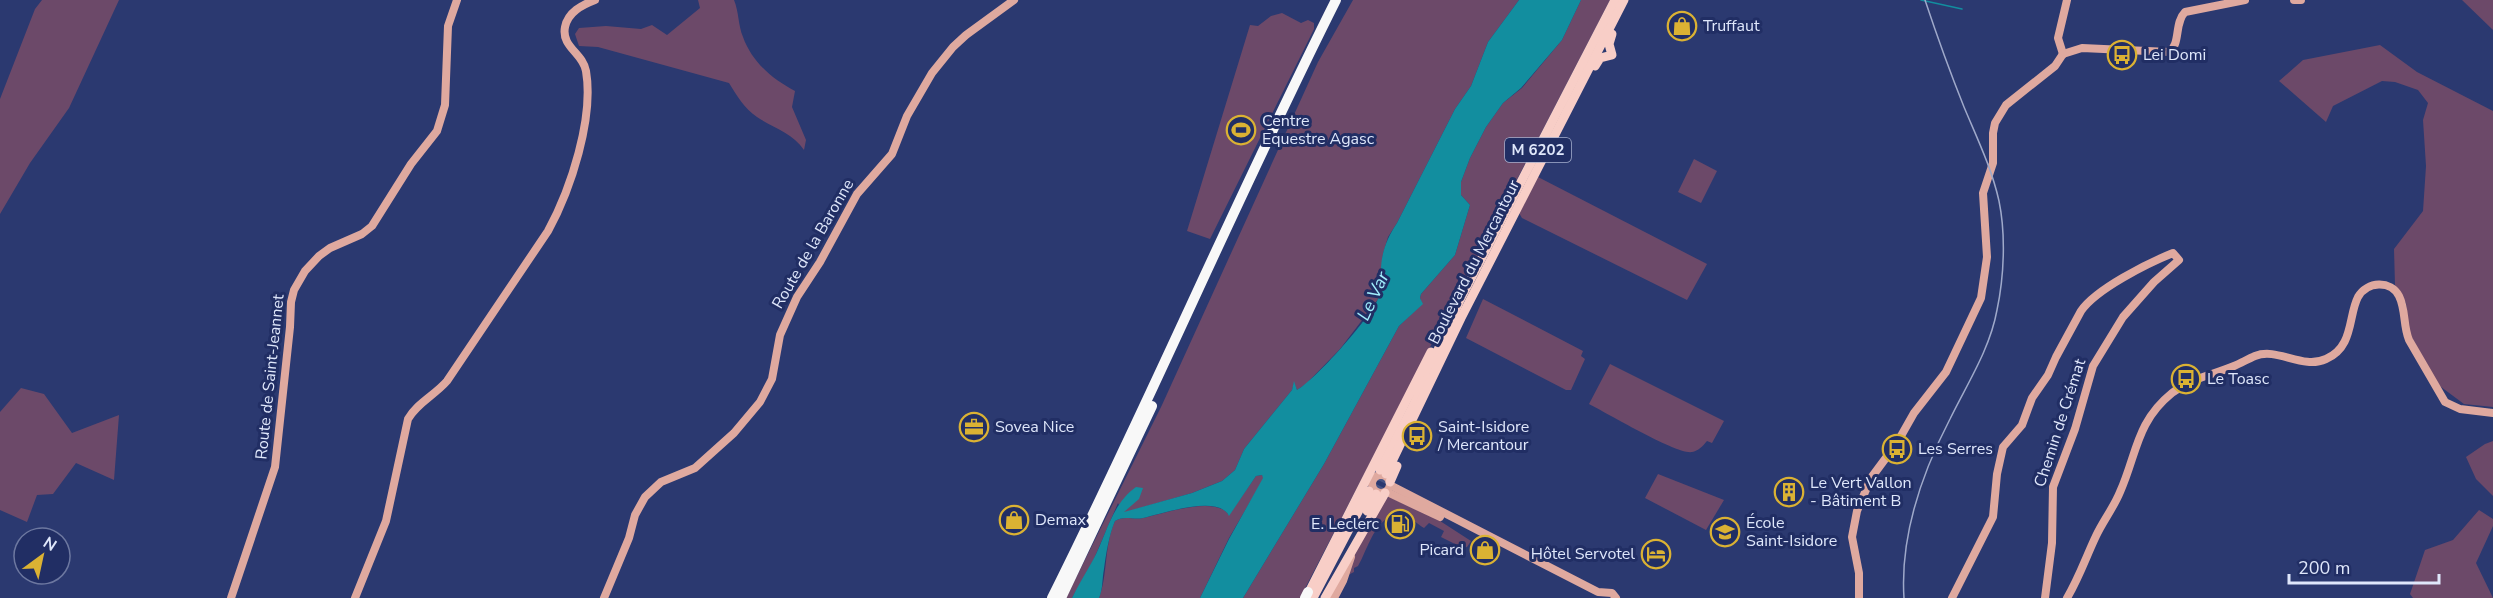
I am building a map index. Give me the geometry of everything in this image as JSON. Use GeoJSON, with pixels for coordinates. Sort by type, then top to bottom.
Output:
{"type":"FeatureCollection","features":[{"type":"Feature","properties":{"kind":"highway"},"geometry":{"type":"LineString","coordinates":[[1052,598],[1114,470],[1255,165],[1336,0]]}},
{"type":"Feature","properties":{"kind":"highway"},"geometry":{"type":"LineString","coordinates":[[1061,598],[1260,171],[1343,0]]}},
{"type":"Feature","properties":{"kind":"main road","name":"Boulevard du Mercantour"},"geometry":{"type":"LineString","coordinates":[[1308,597],[1381,484],[1460,300],[1615,0]]}},
{"type":"Feature","properties":{"kind":"main road","name":"Boulevard du Mercantour"},"geometry":{"type":"LineString","coordinates":[[1323,598],[1453,334],[1584,79],[1600,58],[1612,55],[1609,44],[1617,14],[1624,0]]}},
{"type":"Feature","properties":{"kind":"main road"},"geometry":{"type":"LineString","coordinates":[[1308,597],[1353,505],[1460,300]]}},
{"type":"Feature","properties":{"kind":"main road"},"geometry":{"type":"LineString","coordinates":[[1323,598],[1352,552],[1381,484],[1374,468],[1403,408]]}},
{"type":"Feature","properties":{"kind":"main road"},"geometry":{"type":"LineString","coordinates":[[1353,505],[1365,487],[1381,484]]}},
{"type":"Feature","properties":{"kind":"street","name":"Route de Saint-Jeannet"},"geometry":{"type":"LineString","coordinates":[[231,598],[254,525],[271,483],[277,459],[294,290],[305,271],[319,256],[330,248],[362,234],[372,226],[411,164],[437,131],[445,105],[448,26],[457,0]]}},
{"type":"Feature","properties":{"kind":"street"},"geometry":{"type":"LineString","coordinates":[[356,598],[386,521],[408,419],[418,406],[447,381],[548,231],[559,209],[580,142],[587,100],[584,64],[568,45],[564,29],[571,14],[595,0]]}},
{"type":"Feature","properties":{"kind":"street","name":"Route de la Baronne"},"geometry":{"type":"LineString","coordinates":[[604,598],[629,538],[635,515],[645,497],[662,482],[695,468],[734,433],[760,402],[772,379],[780,335],[797,297],[820,262],[857,194],[892,154],[912,106],[932,73],[966,35],[1014,0]]}},
{"type":"Feature","properties":{"kind":"street"},"geometry":{"type":"LineString","coordinates":[[2064,52],[2058,38],[2067,0]]}},
{"type":"Feature","properties":{"kind":"street"},"geometry":{"type":"LineString","coordinates":[[1859,598],[1859,573],[1852,537],[1857,511],[1871,478],[1892,452],[1914,413],[1946,372],[1981,298],[1987,257],[1983,193],[1993,163],[1995,123],[2007,105],[2055,66],[2064,52],[2082,48],[2169,52],[2174,47],[2178,25],[2185,12],[2245,0]]}},
{"type":"Feature","properties":{"kind":"street"},"geometry":{"type":"LineString","coordinates":[[2294,0],[2301,0]]}},
{"type":"Feature","properties":{"kind":"street","name":"Chemin de Crémat"},"geometry":{"type":"LineString","coordinates":[[1952,598],[1991,522],[2003,447],[2024,423],[2032,398],[2048,375],[2081,311],[2086,304],[2111,285],[2173,253],[2179,257],[2179,260],[2154,282],[2123,317],[2093,366],[2053,487],[2052,543],[2045,598]]}},
{"type":"Feature","properties":{"kind":"street"},"geometry":{"type":"LineString","coordinates":[[2067,598],[2121,491],[2139,435],[2165,399],[2202,376],[2233,367],[2260,354],[2278,355],[2305,362],[2326,359],[2338,349],[2347,336],[2358,297],[2373,285],[2387,285],[2397,292],[2403,305],[2405,331],[2442,399],[2460,409],[2493,413]]}},
{"type":"Feature","properties":{"kind":"street"},"geometry":{"type":"LineString","coordinates":[[1381,484],[1602,597],[1612,593],[1617,598]]}},
{"type":"Feature","properties":{"kind":"street"},"geometry":{"type":"LineString","coordinates":[[1334,598],[1343,581],[1352,552]]}},
{"type":"Feature","properties":{"kind":"shaded area"},"geometry":{"type":"Polygon","coordinates":[[[42,0],[119,0],[69,108],[30,163],[0,214],[0,99],[35,9],[42,0]]]}},
{"type":"Feature","properties":{"kind":"shaded area"},"geometry":{"type":"Polygon","coordinates":[[[698,0],[734,0],[741,32],[757,62],[778,81],[795,91],[792,107],[806,140],[804,150],[789,135],[752,113],[741,102],[729,83],[598,47],[579,46],[575,34],[579,28],[606,26],[641,29],[652,25],[667,35],[700,8],[698,0]]]}},
{"type":"Feature","properties":{"kind":"shaded area"},"geometry":{"type":"Polygon","coordinates":[[[1353,0],[1519,0],[1488,42],[1471,86],[1455,109],[1388,237],[1383,254],[1379,298],[1340,349],[1306,384],[1297,390],[1294,383],[1292,390],[1244,449],[1235,470],[1222,481],[1192,493],[1123,513],[1118,503],[1093,561],[1072,598],[1066,598],[1162,405],[1318,62],[1353,0]]]}},
{"type":"Feature","properties":{"kind":"shaded area"},"geometry":{"type":"Polygon","coordinates":[[[1519,0],[1581,0],[1562,40],[1521,88],[1503,103],[1486,127],[1461,182],[1461,195],[1470,205],[1455,255],[1421,294],[1423,304],[1399,326],[1324,464],[1243,598],[1200,598],[1263,478],[1262,475],[1256,476],[1229,516],[1214,506],[1202,506],[1143,518],[1122,518],[1115,521],[1108,545],[1099,598],[1072,598],[1098,550],[1110,520],[1128,494],[1136,487],[1143,488],[1139,499],[1124,512],[1192,493],[1222,481],[1235,470],[1244,449],[1292,390],[1294,381],[1297,390],[1306,384],[1329,362],[1373,308],[1379,296],[1382,258],[1390,234],[1455,109],[1471,86],[1488,42],[1519,0]]]}},
{"type":"Feature","properties":{"kind":"shaded area"},"geometry":{"type":"Polygon","coordinates":[[[1581,0],[1610,0],[1300,598],[1243,598],[1324,464],[1399,326],[1422,304],[1421,294],[1455,255],[1470,205],[1461,195],[1461,182],[1486,127],[1503,103],[1522,88],[1562,40],[1581,0]]]}},
{"type":"Feature","properties":{"kind":"shaded area"},"geometry":{"type":"Polygon","coordinates":[[[2462,0],[2493,0],[2493,30],[2462,0]]]}},
{"type":"Feature","properties":{"kind":"shaded area","name":"Centre Equestre Agasc"},"geometry":{"type":"Polygon","coordinates":[[[1282,13],[1301,23],[1308,20],[1314,23],[1314,29],[1210,239],[1187,231],[1250,25],[1258,26],[1271,16],[1282,13]]]}},
{"type":"Feature","properties":{"kind":"shaded area"},"geometry":{"type":"Polygon","coordinates":[[[2380,45],[2417,72],[2493,111],[2493,407],[2464,404],[2437,384],[2409,332],[2406,303],[2395,285],[2394,249],[2423,211],[2426,166],[2423,120],[2428,103],[2418,90],[2395,82],[2382,81],[2333,106],[2326,122],[2279,81],[2303,60],[2380,45]]]}},
{"type":"Feature","properties":{"kind":"shaded area"},"geometry":{"type":"Polygon","coordinates":[[[1694,159],[1717,171],[1701,203],[1678,192],[1694,159]]]}},
{"type":"Feature","properties":{"kind":"shaded area"},"geometry":{"type":"Polygon","coordinates":[[[1538,177],[1707,264],[1687,300],[1522,218],[1519,213],[1538,177]]]}},
{"type":"Feature","properties":{"kind":"shaded area"},"geometry":{"type":"Polygon","coordinates":[[[1483,299],[1583,351],[1581,356],[1585,359],[1571,390],[1566,390],[1466,338],[1483,299]]]}},
{"type":"Feature","properties":{"kind":"shaded area"},"geometry":{"type":"Polygon","coordinates":[[[1610,364],[1724,421],[1712,443],[1707,441],[1696,451],[1684,451],[1658,441],[1589,404],[1610,364]]]}},
{"type":"Feature","properties":{"kind":"shaded area"},"geometry":{"type":"Polygon","coordinates":[[[21,388],[44,394],[72,433],[119,415],[114,480],[76,463],[53,494],[37,495],[27,522],[0,510],[0,412],[21,388]]]}},
{"type":"Feature","properties":{"kind":"shaded area"},"geometry":{"type":"Polygon","coordinates":[[[2493,441],[2493,496],[2476,479],[2466,457],[2493,441]]]}},
{"type":"Feature","properties":{"kind":"shaded area"},"geometry":{"type":"Polygon","coordinates":[[[1658,474],[1724,500],[1706,530],[1645,498],[1658,474]]]}},
{"type":"Feature","properties":{"kind":"shaded area"},"geometry":{"type":"Polygon","coordinates":[[[1262,475],[1264,478],[1229,538],[1200,598],[1099,598],[1104,580],[1109,540],[1115,521],[1122,518],[1143,518],[1201,506],[1213,506],[1229,515],[1256,476],[1262,475]]]}},
{"type":"Feature","properties":{"kind":"shaded area"},"geometry":{"type":"Polygon","coordinates":[[[1389,497],[1437,519],[1471,541],[1467,547],[1463,548],[1441,537],[1444,531],[1429,523],[1424,528],[1408,516],[1392,516],[1379,526],[1358,566],[1348,575],[1355,551],[1383,499],[1389,497]]]}},
{"type":"Feature","properties":{"kind":"shaded area"},"geometry":{"type":"Polygon","coordinates":[[[2479,510],[2493,519],[2493,526],[2476,563],[2493,598],[2413,598],[2410,594],[2425,550],[2453,540],[2479,510]]]}},
{"type":"Feature","properties":{"kind":"waterway"},"geometry":{"type":"LineString","coordinates":[[1921,0],[1962,9]]}},
{"type":"Feature","properties":{"kind":"tunnel"},"geometry":{"type":"LineString","coordinates":[[1369,491],[1380,470]]}},
{"type":"Feature","properties":{"kind":"tunnel"},"geometry":{"type":"LineString","coordinates":[[1376,494],[1386,474]]}},
{"type":"Feature","properties":{"kind":"railway"},"geometry":{"type":"LineString","coordinates":[[1904,598],[1906,552],[1915,506],[1930,461],[1989,339],[1994,324],[2003,270],[2003,228],[1999,201],[1984,154],[1954,81],[1925,0]]}},
{"type":"Feature","properties":{"kind":"place","name":"Truffaut"},"geometry":{"type":"Point","coordinates":[1682,26]}},
{"type":"Feature","properties":{"kind":"place","name":"Lei Domi"},"geometry":{"type":"Point","coordinates":[2122,55]}},
{"type":"Feature","properties":{"kind":"place","name":"Centre Equestre Agasc"},"geometry":{"type":"Point","coordinates":[1241,130]}},
{"type":"Feature","properties":{"kind":"place","name":"Le Toasc"},"geometry":{"type":"Point","coordinates":[2186,379]}},
{"type":"Feature","properties":{"kind":"place","name":"Sovea Nice"},"geometry":{"type":"Point","coordinates":[974,427]}},
{"type":"Feature","properties":{"kind":"place","name":"Saint-Isidore / Mercantour"},"geometry":{"type":"Point","coordinates":[1417,436]}},
{"type":"Feature","properties":{"kind":"place","name":"Les Serres"},"geometry":{"type":"Point","coordinates":[1897,449]}},
{"type":"Feature","properties":{"kind":"place","name":"Le Vert Vallon - Bâtiment B"},"geometry":{"type":"Point","coordinates":[1789,492]}},
{"type":"Feature","properties":{"kind":"place","name":"Demax"},"geometry":{"type":"Point","coordinates":[1014,520]}},
{"type":"Feature","properties":{"kind":"place","name":"E. Leclerc"},"geometry":{"type":"Point","coordinates":[1400,524]}},
{"type":"Feature","properties":{"kind":"place","name":"École Saint-Isidore"},"geometry":{"type":"Point","coordinates":[1725,532]}},
{"type":"Feature","properties":{"kind":"place","name":"Picard"},"geometry":{"type":"Point","coordinates":[1485,550]}},
{"type":"Feature","properties":{"kind":"place","name":"Hôtel Servotel"},"geometry":{"type":"Point","coordinates":[1656,554]}},
{"type":"Feature","properties":{"kind":"water label","name":"Le Var"},"geometry":{"type":"Point","coordinates":[1373,296]}}]}
